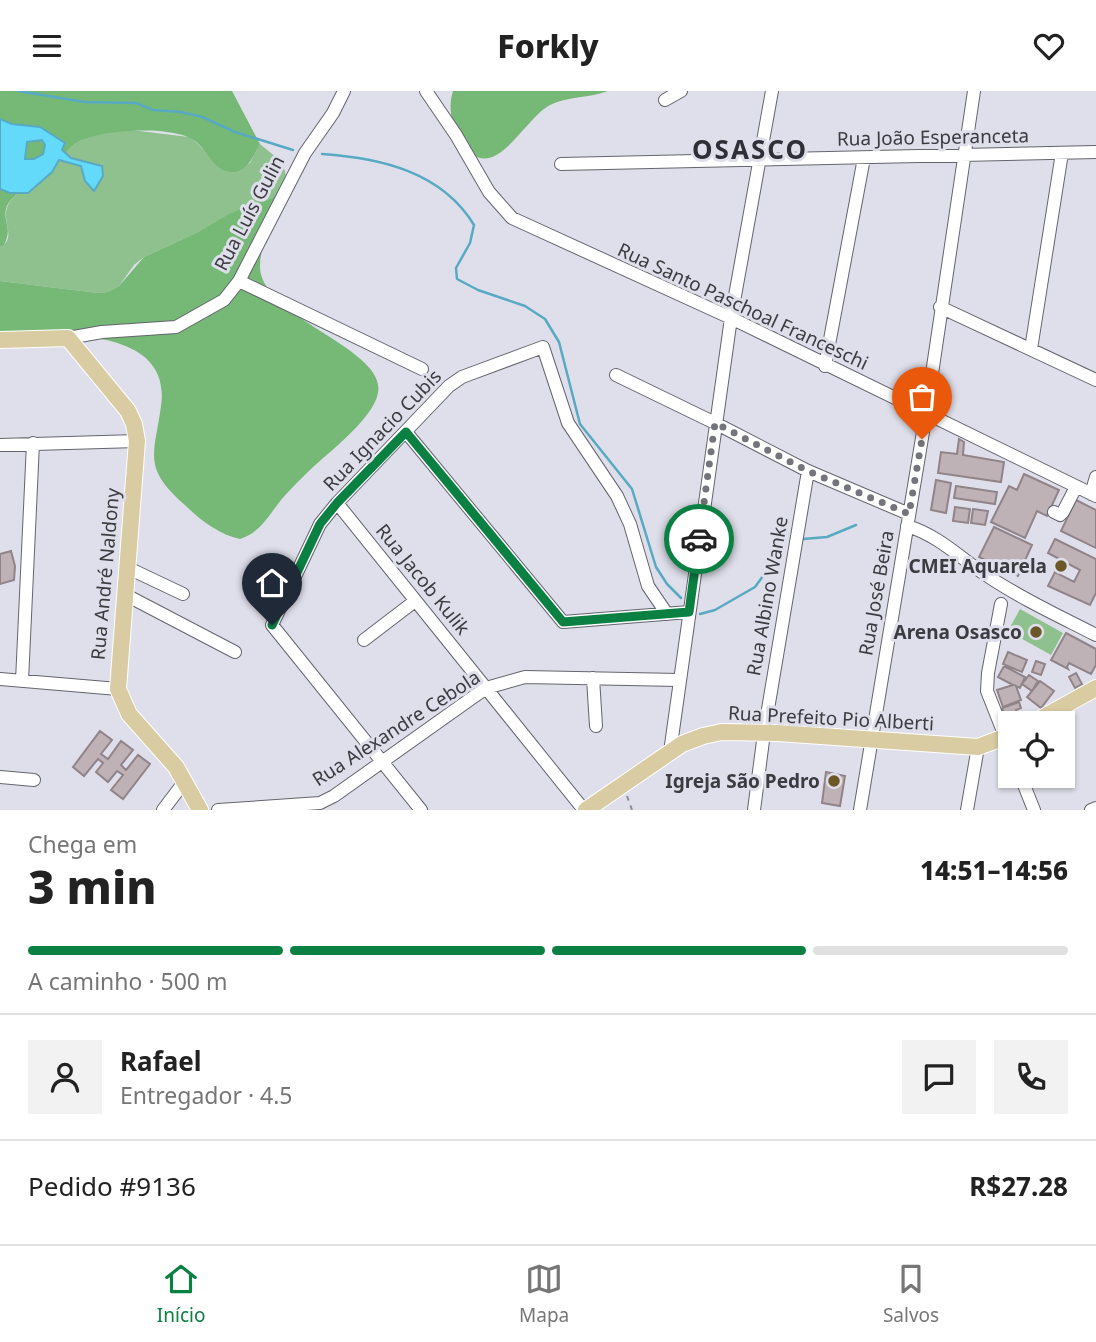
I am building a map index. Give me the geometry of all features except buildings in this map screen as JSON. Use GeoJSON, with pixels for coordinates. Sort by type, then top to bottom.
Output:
{"type":"FeatureCollection","features":[{"type":"Feature","properties":{"kind":"main road","name":"Rua Luís Gulin"},"geometry":{"type":"LineString","coordinates":[[0,340],[68,338]]}},
{"type":"Feature","properties":{"kind":"main road","name":"Rua André Naldony"},"geometry":{"type":"LineString","coordinates":[[68,338],[128,411],[137,441],[118,689]]}},
{"type":"Feature","properties":{"kind":"main road"},"geometry":{"type":"LineString","coordinates":[[1055,711],[1096,688]]}},
{"type":"Feature","properties":{"kind":"main road"},"geometry":{"type":"LineString","coordinates":[[118,689],[129,714],[176,768],[200,810]]}},
{"type":"Feature","properties":{"kind":"main road","name":"Rua Prefeito Pio Alberti"},"geometry":{"type":"LineString","coordinates":[[585,810],[682,744],[722,732],[978,747],[998,742]]}},
{"type":"Feature","properties":{"kind":"street","name":"Rua Luís Gulin"},"geometry":{"type":"LineString","coordinates":[[68,338],[102,332],[176,327],[224,300],[239,281],[305,153],[333,113],[344,91]]}},
{"type":"Feature","properties":{"kind":"street","name":"Rua Santo Paschoal Franceschi"},"geometry":{"type":"LineString","coordinates":[[426,91],[456,135],[489,193],[512,218],[731,318],[1093,495]]}},
{"type":"Feature","properties":{"kind":"street"},"geometry":{"type":"LineString","coordinates":[[665,100],[681,91]]}},
{"type":"Feature","properties":{"kind":"street"},"geometry":{"type":"LineString","coordinates":[[670,753],[731,318],[772,91]]}},
{"type":"Feature","properties":{"kind":"street","name":"Rua José Beira"},"geometry":{"type":"LineString","coordinates":[[860,810],[926,414],[974,91]]}},
{"type":"Feature","properties":{"kind":"street","name":"Rua João Esperanceta"},"geometry":{"type":"LineString","coordinates":[[561,164],[1096,152]]}},
{"type":"Feature","properties":{"kind":"street"},"geometry":{"type":"LineString","coordinates":[[1031,349],[1062,153]]}},
{"type":"Feature","properties":{"kind":"street"},"geometry":{"type":"LineString","coordinates":[[825,366],[864,158]]}},
{"type":"Feature","properties":{"kind":"street"},"geometry":{"type":"LineString","coordinates":[[239,281],[422,369]]}},
{"type":"Feature","properties":{"kind":"street"},"geometry":{"type":"LineString","coordinates":[[940,307],[1096,380]]}},
{"type":"Feature","properties":{"kind":"street","name":"Rua Ignacio Cubis"},"geometry":{"type":"LineString","coordinates":[[382,761],[272,625],[320,524],[449,386],[462,377],[543,348],[568,423],[617,496],[630,524],[648,586],[667,614]]}},
{"type":"Feature","properties":{"kind":"street"},"geometry":{"type":"LineString","coordinates":[[616,375],[908,520],[919,530],[944,543],[985,575],[1096,635]]}},
{"type":"Feature","properties":{"kind":"street"},"geometry":{"type":"LineString","coordinates":[[406,432],[563,622],[689,612]]}},
{"type":"Feature","properties":{"kind":"street"},"geometry":{"type":"LineString","coordinates":[[0,445],[137,441]]}},
{"type":"Feature","properties":{"kind":"street"},"geometry":{"type":"LineString","coordinates":[[22,681],[33,443]]}},
{"type":"Feature","properties":{"kind":"street","name":"Rua Albino Wanke"},"geometry":{"type":"LineString","coordinates":[[754,810],[764,733],[808,471]]}},
{"type":"Feature","properties":{"kind":"street"},"geometry":{"type":"LineString","coordinates":[[1093,495],[1096,477]]}},
{"type":"Feature","properties":{"kind":"street"},"geometry":{"type":"LineString","coordinates":[[1054,512],[1060,515],[1063,512],[1076,487]]}},
{"type":"Feature","properties":{"kind":"street","name":"Rua Jacob Kulik"},"geometry":{"type":"LineString","coordinates":[[337,503],[585,810]]}},
{"type":"Feature","properties":{"kind":"street"},"geometry":{"type":"LineString","coordinates":[[126,567],[183,594]]}},
{"type":"Feature","properties":{"kind":"street"},"geometry":{"type":"LineString","coordinates":[[124,594],[235,652]]}},
{"type":"Feature","properties":{"kind":"street"},"geometry":{"type":"LineString","coordinates":[[364,640],[415,601]]}},
{"type":"Feature","properties":{"kind":"street"},"geometry":{"type":"LineString","coordinates":[[998,717],[987,691],[1001,604]]}},
{"type":"Feature","properties":{"kind":"street","name":"Rua Alexandre Cebola"},"geometry":{"type":"LineString","coordinates":[[218,810],[320,803],[334,796],[486,688],[525,677],[679,680]]}},
{"type":"Feature","properties":{"kind":"street"},"geometry":{"type":"LineString","coordinates":[[593,678],[596,726]]}},
{"type":"Feature","properties":{"kind":"street"},"geometry":{"type":"LineString","coordinates":[[0,679],[118,689]]}},
{"type":"Feature","properties":{"kind":"street"},"geometry":{"type":"LineString","coordinates":[[967,810],[978,747]]}},
{"type":"Feature","properties":{"kind":"street"},"geometry":{"type":"LineString","coordinates":[[382,761],[421,810]]}},
{"type":"Feature","properties":{"kind":"street"},"geometry":{"type":"LineString","coordinates":[[0,777],[34,780]]}},
{"type":"Feature","properties":{"kind":"street"},"geometry":{"type":"LineString","coordinates":[[163,810],[185,781]]}},
{"type":"Feature","properties":{"kind":"street"},"geometry":{"type":"LineString","coordinates":[[1025,788],[1034,810]]}},
{"type":"Feature","properties":{"kind":"street"},"geometry":{"type":"LineString","coordinates":[[334,796],[337,810]]}},
{"type":"Feature","properties":{"kind":"street"},"geometry":{"type":"LineString","coordinates":[[1091,810],[1096,808]]}},
{"type":"Feature","properties":{"kind":"green space"},"geometry":{"type":"Polygon","coordinates":[[[0,91],[232,91],[260,144],[246,166],[237,172],[231,172],[215,164],[195,141],[172,133],[121,132],[80,141],[71,147],[50,171],[18,193],[8,204],[5,214],[8,234],[4,245],[0,247],[0,91]]]}},
{"type":"Feature","properties":{"kind":"green space"},"geometry":{"type":"Polygon","coordinates":[[[453,91],[608,91],[550,105],[506,148],[495,156],[483,158],[471,153],[457,132],[451,109],[453,91]]]}},
{"type":"Feature","properties":{"kind":"green space"},"geometry":{"type":"Polygon","coordinates":[[[131,130],[189,137],[219,165],[231,172],[250,163],[260,144],[274,155],[285,171],[284,195],[223,217],[144,257],[134,265],[119,286],[108,292],[0,281],[0,247],[8,239],[6,213],[13,198],[44,177],[68,149],[78,142],[97,135],[131,130]]]}},
{"type":"Feature","properties":{"kind":"green space"},"geometry":{"type":"Polygon","coordinates":[[[284,195],[262,248],[260,266],[265,285],[299,317],[363,361],[375,377],[378,393],[360,424],[292,488],[259,528],[240,539],[218,530],[198,517],[172,493],[157,471],[154,450],[161,406],[160,379],[148,360],[129,347],[104,340],[49,334],[0,334],[0,281],[108,292],[119,286],[144,257],[249,205],[284,195]]]}},
{"type":"Feature","properties":{"kind":"green space","name":"Arena Osasco"},"geometry":{"type":"Polygon","coordinates":[[[1020,609],[1063,633],[1051,655],[1008,631],[1020,609]]]}},
{"type":"Feature","properties":{"kind":"water"},"geometry":{"type":"Polygon","coordinates":[[[0,119],[12,124],[40,127],[65,143],[62,150],[71,158],[102,166],[103,176],[94,191],[85,181],[81,166],[59,160],[52,172],[28,193],[10,193],[0,189],[0,119]],[[42,140],[27,142],[25,159],[34,159],[43,154],[45,145],[42,140]]]}},
{"type":"Feature","properties":{"kind":"waterway"},"geometry":{"type":"LineString","coordinates":[[18,91],[85,102],[136,103],[153,110],[181,112],[293,150]]}},
{"type":"Feature","properties":{"kind":"waterway"},"geometry":{"type":"LineString","coordinates":[[322,154],[366,159],[408,171],[445,192],[461,207],[474,225],[470,243],[456,268],[457,279],[478,290],[525,306],[545,319],[559,342],[580,424],[632,489],[656,567],[667,584],[681,598]]}},
{"type":"Feature","properties":{"kind":"waterway"},"geometry":{"type":"LineString","coordinates":[[803,539],[827,537],[856,525]]}},
{"type":"Feature","properties":{"kind":"waterway"},"geometry":{"type":"LineString","coordinates":[[700,614],[715,610],[755,587],[776,558]]}},
{"type":"Feature","properties":{"kind":"way so far"},"geometry":{"type":"LineString","coordinates":[[699,539],[715,423],[808,471],[909,514],[922,439]]}},
{"type":"Feature","properties":{"kind":"place","name":"CMEI Aquarela"},"geometry":{"type":"Point","coordinates":[1061,566]}},
{"type":"Feature","properties":{"kind":"place","name":"Arena Osasco"},"geometry":{"type":"Point","coordinates":[1036,632]}},
{"type":"Feature","properties":{"kind":"place","name":"Igreja São Pedro"},"geometry":{"type":"Point","coordinates":[834,781]}},
{"type":"Feature","properties":{"kind":"district","name":"OSASCO"},"geometry":{"type":"Point","coordinates":[750,150]}},
{"type":"Feature","properties":{"kind":"route"},"geometry":{"type":"LineString","coordinates":[[272,625],[320,524],[406,432],[563,622],[689,612],[699,539]]}}]}
